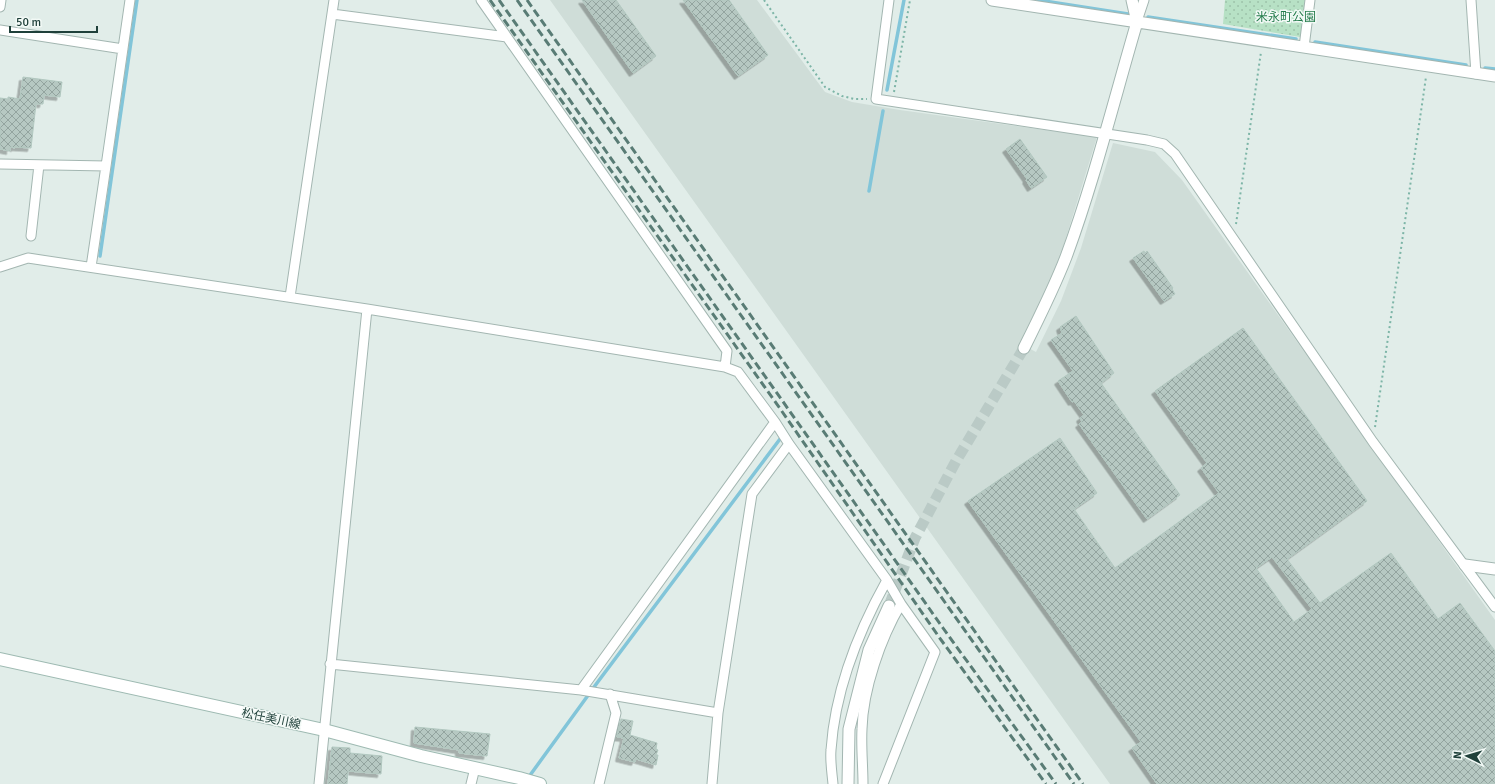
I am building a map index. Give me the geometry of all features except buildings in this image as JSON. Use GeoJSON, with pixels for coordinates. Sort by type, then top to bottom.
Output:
{"type":"FeatureCollection","features":[{"type":"Feature","properties":{"kind":"main road","name":"松任美川線"},"geometry":{"type":"LineString","coordinates":[[0,659],[324,730],[535,783]]}},
{"type":"Feature","properties":{"kind":"street"},"geometry":{"type":"LineString","coordinates":[[0,7],[1,0]]}},
{"type":"Feature","properties":{"kind":"street"},"geometry":{"type":"LineString","coordinates":[[91,267],[130,0]]}},
{"type":"Feature","properties":{"kind":"street"},"geometry":{"type":"LineString","coordinates":[[290,297],[334,0]]}},
{"type":"Feature","properties":{"kind":"street"},"geometry":{"type":"LineString","coordinates":[[481,0],[727,351],[725,367]]}},
{"type":"Feature","properties":{"kind":"street"},"geometry":{"type":"LineString","coordinates":[[889,0],[876,99],[1147,140],[1164,144],[1175,154],[1373,442],[1465,564],[1495,607]]}},
{"type":"Feature","properties":{"kind":"street"},"geometry":{"type":"LineString","coordinates":[[992,0],[1011,1],[1136,22],[1495,76]]}},
{"type":"Feature","properties":{"kind":"street"},"geometry":{"type":"LineString","coordinates":[[1132,0],[1136,22]]}},
{"type":"Feature","properties":{"kind":"street"},"geometry":{"type":"LineString","coordinates":[[1024,348],[1051,294],[1066,256],[1085,200],[1136,22],[1144,0]]}},
{"type":"Feature","properties":{"kind":"street"},"geometry":{"type":"LineString","coordinates":[[1304,48],[1310,0]]}},
{"type":"Feature","properties":{"kind":"street"},"geometry":{"type":"LineString","coordinates":[[1471,0],[1476,74]]}},
{"type":"Feature","properties":{"kind":"street"},"geometry":{"type":"LineString","coordinates":[[332,14],[507,37]]}},
{"type":"Feature","properties":{"kind":"street"},"geometry":{"type":"LineString","coordinates":[[0,30],[123,49]]}},
{"type":"Feature","properties":{"kind":"street"},"geometry":{"type":"LineString","coordinates":[[0,164],[106,166]]}},
{"type":"Feature","properties":{"kind":"street"},"geometry":{"type":"LineString","coordinates":[[31,236],[39,165]]}},
{"type":"Feature","properties":{"kind":"street"},"geometry":{"type":"LineString","coordinates":[[0,267],[28,258],[367,309],[725,367],[738,372],[887,580],[901,604],[935,652],[884,784]]}},
{"type":"Feature","properties":{"kind":"street"},"geometry":{"type":"LineString","coordinates":[[319,784],[367,309]]}},
{"type":"Feature","properties":{"kind":"street"},"geometry":{"type":"LineString","coordinates":[[581,690],[775,422]]}},
{"type":"Feature","properties":{"kind":"street"},"geometry":{"type":"LineString","coordinates":[[712,784],[718,713],[752,494],[789,444]]}},
{"type":"Feature","properties":{"kind":"street"},"geometry":{"type":"LineString","coordinates":[[1465,564],[1495,569]]}},
{"type":"Feature","properties":{"kind":"street"},"geometry":{"type":"LineString","coordinates":[[833,784],[830,752],[841,686],[863,627],[887,580]]}},
{"type":"Feature","properties":{"kind":"street"},"geometry":{"type":"LineString","coordinates":[[863,784],[862,728],[867,692],[884,638],[901,604]]}},
{"type":"Feature","properties":{"kind":"street"},"geometry":{"type":"LineString","coordinates":[[848,784],[849,729],[869,650],[889,606]]}},
{"type":"Feature","properties":{"kind":"street"},"geometry":{"type":"LineString","coordinates":[[330,664],[581,690],[718,713]]}},
{"type":"Feature","properties":{"kind":"street"},"geometry":{"type":"LineString","coordinates":[[599,784],[616,713],[610,694]]}},
{"type":"Feature","properties":{"kind":"street"},"geometry":{"type":"LineString","coordinates":[[471,784],[475,768]]}},
{"type":"Feature","properties":{"kind":"path"},"geometry":{"type":"LineString","coordinates":[[764,0],[825,87],[842,96],[854,99],[876,99]]}},
{"type":"Feature","properties":{"kind":"path"},"geometry":{"type":"LineString","coordinates":[[893,102],[910,0]]}},
{"type":"Feature","properties":{"kind":"path"},"geometry":{"type":"LineString","coordinates":[[1234,240],[1263,41]]}},
{"type":"Feature","properties":{"kind":"path"},"geometry":{"type":"LineString","coordinates":[[1373,442],[1404,237],[1427,66]]}},
{"type":"Feature","properties":{"kind":"shaded area"},"geometry":{"type":"Polygon","coordinates":[[[550,0],[757,0],[825,92],[852,102],[900,110],[1097,137],[1058,264],[1021,344],[1036,352],[1061,301],[1081,248],[1113,143],[1155,152],[1182,180],[1495,620],[1495,784],[1110,784],[550,0]]]}},
{"type":"Feature","properties":{"kind":"green space","name":"米永町公園"},"geometry":{"type":"Polygon","coordinates":[[[1225,0],[1305,0],[1300,37],[1223,24],[1225,0]]]}},
{"type":"Feature","properties":{"kind":"waterway"},"geometry":{"type":"LineString","coordinates":[[100,256],[137,0]]}},
{"type":"Feature","properties":{"kind":"waterway"},"geometry":{"type":"LineString","coordinates":[[887,90],[904,0]]}},
{"type":"Feature","properties":{"kind":"waterway"},"geometry":{"type":"LineString","coordinates":[[1038,0],[1128,14]]}},
{"type":"Feature","properties":{"kind":"waterway"},"geometry":{"type":"LineString","coordinates":[[1148,17],[1296,39]]}},
{"type":"Feature","properties":{"kind":"waterway"},"geometry":{"type":"LineString","coordinates":[[1315,42],[1466,65]]}},
{"type":"Feature","properties":{"kind":"waterway"},"geometry":{"type":"LineString","coordinates":[[1485,68],[1495,69]]}},
{"type":"Feature","properties":{"kind":"waterway"},"geometry":{"type":"LineString","coordinates":[[869,191],[883,111]]}},
{"type":"Feature","properties":{"kind":"waterway"},"geometry":{"type":"LineString","coordinates":[[528,778],[597,683],[780,439]]}},
{"type":"Feature","properties":{"kind":"tunnel"},"geometry":{"type":"LineString","coordinates":[[889,606],[915,538],[956,461],[1024,348]]}},
{"type":"Feature","properties":{"kind":"railway"},"geometry":{"type":"LineString","coordinates":[[490,0],[781,410],[939,637],[1046,784]]}},
{"type":"Feature","properties":{"kind":"railway"},"geometry":{"type":"LineString","coordinates":[[499,0],[943,628],[1056,784]]}},
{"type":"Feature","properties":{"kind":"railway"},"geometry":{"type":"LineString","coordinates":[[517,0],[1074,784]]}},
{"type":"Feature","properties":{"kind":"railway"},"geometry":{"type":"LineString","coordinates":[[527,0],[1083,784]]}}]}
